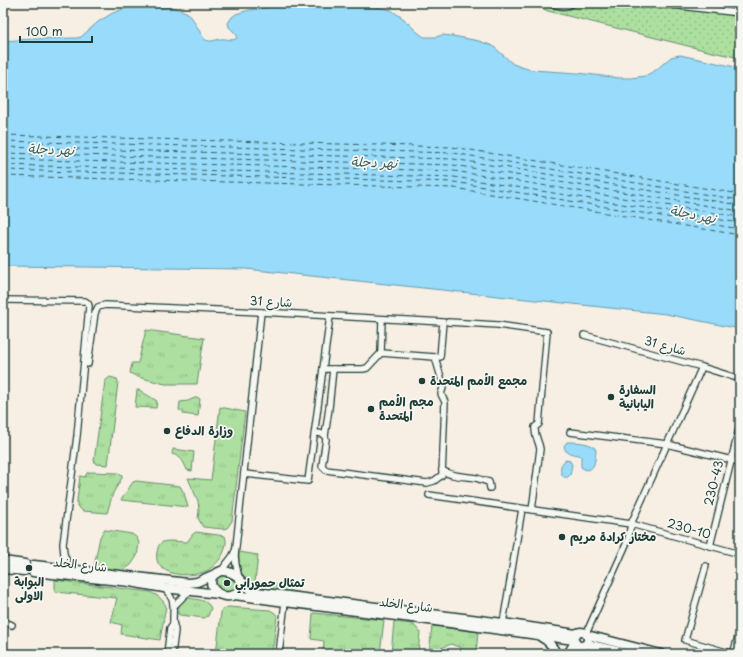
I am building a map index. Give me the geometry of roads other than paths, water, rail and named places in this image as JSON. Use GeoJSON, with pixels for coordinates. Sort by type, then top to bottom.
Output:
{"type":"FeatureCollection","features":[{"type":"Feature","properties":{"kind":"main road"},"geometry":{"type":"LineString","coordinates":[[3,561],[24,568],[3,569]]}},
{"type":"Feature","properties":{"kind":"main road","name":"شارع الخلد"},"geometry":{"type":"LineString","coordinates":[[218,573],[197,582],[188,583],[130,579],[33,569],[70,570],[130,579],[164,588],[219,594]]}},
{"type":"Feature","properties":{"kind":"main road"},"geometry":{"type":"LineString","coordinates":[[227,571],[232,573],[240,580],[240,591],[235,595],[226,596],[219,594],[214,589],[212,584],[212,579],[218,573],[227,571]]}},
{"type":"Feature","properties":{"kind":"main road","name":"شارع الخلد"},"geometry":{"type":"LineString","coordinates":[[240,580],[246,586],[257,592],[503,623],[661,654]]}},
{"type":"Feature","properties":{"kind":"main road","name":"شارع الخلد"},"geometry":{"type":"LineString","coordinates":[[235,595],[536,635],[581,638],[629,654]]}},
{"type":"Feature","properties":{"kind":"main road"},"geometry":{"type":"LineString","coordinates":[[536,635],[550,643],[556,654]]}},
{"type":"Feature","properties":{"kind":"main road"},"geometry":{"type":"LineString","coordinates":[[568,654],[581,638]]}},
{"type":"Feature","properties":{"kind":"main road"},"geometry":{"type":"LineString","coordinates":[[578,654],[581,638]]}},
{"type":"Feature","properties":{"kind":"street"},"geometry":{"type":"LineString","coordinates":[[552,4],[565,7],[573,3]]}},
{"type":"Feature","properties":{"kind":"street"},"geometry":{"type":"LineString","coordinates":[[654,3],[740,13]]}},
{"type":"Feature","properties":{"kind":"street"},"geometry":{"type":"LineString","coordinates":[[3,300],[85,301],[89,306],[63,544],[64,554],[70,570]]}},
{"type":"Feature","properties":{"kind":"street","name":"شارع 31"},"geometry":{"type":"LineString","coordinates":[[88,364],[94,313],[98,307],[105,305],[498,325],[547,332],[540,424],[535,427],[534,433],[540,449],[532,510]]}},
{"type":"Feature","properties":{"kind":"street"},"geometry":{"type":"LineString","coordinates":[[240,580],[235,560],[261,312]]}},
{"type":"Feature","properties":{"kind":"street"},"geometry":{"type":"LineString","coordinates":[[245,474],[308,481],[330,316]]}},
{"type":"Feature","properties":{"kind":"street"},"geometry":{"type":"LineString","coordinates":[[323,369],[367,368],[381,353],[382,319]]}},
{"type":"Feature","properties":{"kind":"street"},"geometry":{"type":"LineString","coordinates":[[381,353],[440,357],[445,322]]}},
{"type":"Feature","properties":{"kind":"street","name":"شارع 31"},"geometry":{"type":"LineString","coordinates":[[584,335],[702,367],[740,379]]}},
{"type":"Feature","properties":{"kind":"street"},"geometry":{"type":"LineString","coordinates":[[333,369],[322,466],[326,470],[427,483],[434,481],[442,475],[445,402],[442,394],[442,381],[435,357]]}},
{"type":"Feature","properties":{"kind":"street"},"geometry":{"type":"LineString","coordinates":[[581,638],[628,540],[631,524],[702,367]]}},
{"type":"Feature","properties":{"kind":"street","name":"230-43"},"geometry":{"type":"LineString","coordinates":[[710,546],[740,425]]}},
{"type":"Feature","properties":{"kind":"street"},"geometry":{"type":"LineString","coordinates":[[570,432],[667,444],[740,462]]}},
{"type":"Feature","properties":{"kind":"street"},"geometry":{"type":"LineString","coordinates":[[315,433],[325,436]]}},
{"type":"Feature","properties":{"kind":"street"},"geometry":{"type":"LineString","coordinates":[[442,470],[446,473],[489,482],[490,488]]}},
{"type":"Feature","properties":{"kind":"street","name":"230-10"},"geometry":{"type":"LineString","coordinates":[[429,495],[631,524],[740,554]]}},
{"type":"Feature","properties":{"kind":"street"},"geometry":{"type":"LineString","coordinates":[[503,623],[522,509]]}},
{"type":"Feature","properties":{"kind":"street"},"geometry":{"type":"LineString","coordinates":[[218,573],[232,557],[237,547]]}},
{"type":"Feature","properties":{"kind":"street"},"geometry":{"type":"LineString","coordinates":[[706,566],[685,640],[733,654],[740,630]]}},
{"type":"Feature","properties":{"kind":"street"},"geometry":{"type":"LineString","coordinates":[[164,588],[173,600],[174,606],[173,624],[175,631],[172,654]]}},
{"type":"Feature","properties":{"kind":"street"},"geometry":{"type":"LineString","coordinates":[[174,606],[191,591]]}},
{"type":"Feature","properties":{"kind":"street"},"geometry":{"type":"LineString","coordinates":[[279,654],[285,602]]}},
{"type":"Feature","properties":{"kind":"street"},"geometry":{"type":"LineString","coordinates":[[3,621],[12,625]]}},
{"type":"Feature","properties":{"kind":"street"},"geometry":{"type":"LineString","coordinates":[[167,654],[170,628],[173,624]]}},
{"type":"Feature","properties":{"kind":"water","name":"نهر دجلة"},"geometry":{"type":"Polygon","coordinates":[[[303,3],[340,4],[391,10],[404,19],[424,37],[436,37],[442,35],[479,41],[493,46],[513,64],[532,70],[631,78],[645,76],[656,70],[671,57],[680,55],[740,68],[740,329],[666,314],[246,269],[3,266],[3,41],[77,38],[81,37],[98,22],[120,10],[128,8],[172,7],[188,13],[204,39],[208,41],[223,39],[233,40],[237,38],[237,35],[229,27],[228,23],[236,14],[249,10],[303,3]]]}},
{"type":"Feature","properties":{"kind":"water"},"geometry":{"type":"Polygon","coordinates":[[[567,442],[584,443],[595,448],[594,465],[588,470],[581,467],[581,456],[566,451],[564,446],[567,442]]]}},
{"type":"Feature","properties":{"kind":"water"},"geometry":{"type":"Polygon","coordinates":[[[566,460],[570,461],[572,465],[570,475],[565,477],[561,473],[561,466],[566,460]]]}},
{"type":"Feature","properties":{"kind":"place","name":"مجمع الأمم المتحدة"},"geometry":{"type":"Point","coordinates":[422,381]}},
{"type":"Feature","properties":{"kind":"place","name":"السفارة اليابانية"},"geometry":{"type":"Point","coordinates":[611,397]}},
{"type":"Feature","properties":{"kind":"place","name":"مجم الأمم المتحدة"},"geometry":{"type":"Point","coordinates":[371,409]}},
{"type":"Feature","properties":{"kind":"place","name":"وزارة الدفاع"},"geometry":{"type":"Point","coordinates":[167,431]}},
{"type":"Feature","properties":{"kind":"place","name":"مختار كرادة مريم"},"geometry":{"type":"Point","coordinates":[562,537]}},
{"type":"Feature","properties":{"kind":"place","name":"البوابة الاولى"},"geometry":{"type":"Point","coordinates":[29,568]}},
{"type":"Feature","properties":{"kind":"place","name":"تمثال حمورابي"},"geometry":{"type":"Point","coordinates":[227,583]}}]}
